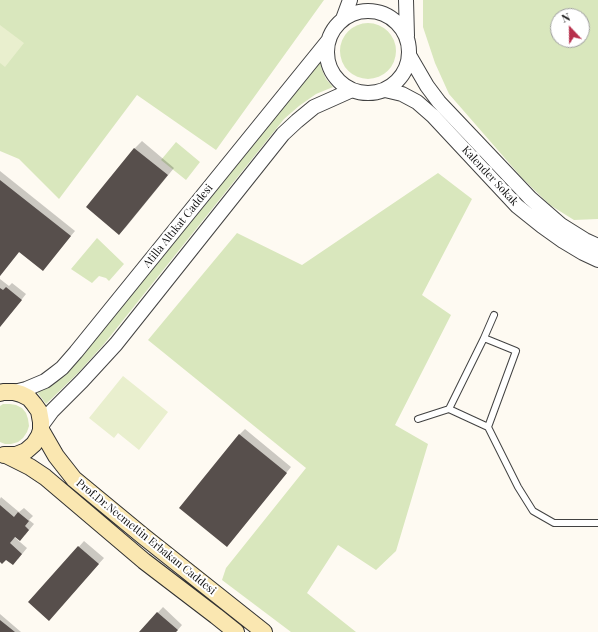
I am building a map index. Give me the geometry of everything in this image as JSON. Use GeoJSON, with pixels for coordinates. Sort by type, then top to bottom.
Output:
{"type":"FeatureCollection","features":[{"type":"Feature","properties":{"kind":"main road","name":"Prof.Dr.Necmettin Erbakan Caddesi"},"geometry":{"type":"LineString","coordinates":[[4,392],[22,394],[29,398],[34,404],[41,417],[41,428],[56,456],[74,479],[142,536],[264,632]]}},
{"type":"Feature","properties":{"kind":"main road"},"geometry":{"type":"LineString","coordinates":[[3,455],[16,455],[26,451],[34,444],[39,436],[41,428]]}},
{"type":"Feature","properties":{"kind":"main road","name":"Prof.Dr.Necmettin Erbakan Caddesi"},"geometry":{"type":"LineString","coordinates":[[3,455],[30,467],[44,477],[144,561],[236,632]]}},
{"type":"Feature","properties":{"kind":"street"},"geometry":{"type":"LineString","coordinates":[[343,19],[350,0]]}},
{"type":"Feature","properties":{"kind":"street"},"geometry":{"type":"LineString","coordinates":[[406,0],[409,54],[407,65],[402,75],[394,84],[385,90],[374,93],[352,90],[335,78],[326,57],[326,46],[332,31],[335,26],[352,13],[363,11],[380,12],[390,17],[398,24],[402,28],[407,38]]}},
{"type":"Feature","properties":{"kind":"street","name":"Atilla Altıkat Caddesi"},"geometry":{"type":"LineString","coordinates":[[4,392],[26,389],[54,376],[62,368],[328,41]]}},
{"type":"Feature","properties":{"kind":"street","name":"Kalender Sokak"},"geometry":{"type":"LineString","coordinates":[[409,54],[427,86],[439,102],[530,198],[561,225],[598,246]]}},
{"type":"Feature","properties":{"kind":"street"},"geometry":{"type":"LineString","coordinates":[[41,428],[52,411],[116,344],[283,134],[314,107],[352,90]]}},
{"type":"Feature","properties":{"kind":"street","name":"Kalender Sokak"},"geometry":{"type":"LineString","coordinates":[[385,90],[402,94],[417,102],[433,116],[518,206],[563,241],[598,260]]}},
{"type":"Feature","properties":{"kind":"lane"},"geometry":{"type":"LineString","coordinates":[[449,409],[494,315]]}},
{"type":"Feature","properties":{"kind":"lane"},"geometry":{"type":"LineString","coordinates":[[484,338],[516,351],[488,427]]}},
{"type":"Feature","properties":{"kind":"lane"},"geometry":{"type":"LineString","coordinates":[[418,419],[449,409],[488,427],[518,487],[533,511],[554,523],[598,523]]}},
{"type":"Feature","properties":{"kind":"green space"},"geometry":{"type":"Polygon","coordinates":[[[0,0],[324,0],[216,150],[137,95],[59,199],[19,159],[0,151],[0,0]]]}},
{"type":"Feature","properties":{"kind":"green space"},"geometry":{"type":"Polygon","coordinates":[[[423,0],[598,0],[598,219],[574,220],[550,205],[523,179],[449,94],[435,63],[423,27],[423,0]]]}},
{"type":"Feature","properties":{"kind":"green space"},"geometry":{"type":"Polygon","coordinates":[[[368,23],[379,25],[388,31],[394,40],[396,51],[394,62],[388,71],[379,77],[368,79],[357,77],[348,71],[342,62],[340,51],[342,40],[348,31],[357,25],[368,23]]]}},
{"type":"Feature","properties":{"kind":"green space"},"geometry":{"type":"Polygon","coordinates":[[[0,25],[24,43],[5,67],[0,63],[0,25]]]}},
{"type":"Feature","properties":{"kind":"green space"},"geometry":{"type":"Polygon","coordinates":[[[320,62],[326,79],[333,87],[316,94],[284,119],[104,344],[78,373],[46,404],[37,392],[43,389],[320,62]]]}},
{"type":"Feature","properties":{"kind":"green space"},"geometry":{"type":"Polygon","coordinates":[[[176,142],[200,162],[186,180],[161,160],[176,142]]]}},
{"type":"Feature","properties":{"kind":"green space"},"geometry":{"type":"Polygon","coordinates":[[[438,173],[472,199],[422,295],[451,315],[395,425],[428,444],[396,551],[376,570],[338,545],[307,593],[356,632],[291,632],[222,580],[226,568],[306,468],[148,340],[237,233],[302,265],[438,173]]]}},
{"type":"Feature","properties":{"kind":"green space"},"geometry":{"type":"Polygon","coordinates":[[[97,238],[124,264],[109,281],[106,278],[99,276],[92,283],[71,269],[97,238]]]}},
{"type":"Feature","properties":{"kind":"green space"},"geometry":{"type":"Polygon","coordinates":[[[123,376],[168,412],[139,450],[118,433],[114,438],[89,418],[123,376]]]}},
{"type":"Feature","properties":{"kind":"green space"},"geometry":{"type":"Polygon","coordinates":[[[3,404],[16,405],[22,408],[26,413],[29,426],[23,438],[18,442],[5,444],[0,442],[0,406],[3,404]]]}},
{"type":"Feature","properties":{"kind":"building"},"geometry":{"type":"Polygon","coordinates":[[[134,148],[168,175],[119,235],[86,207],[134,148]]]}},
{"type":"Feature","properties":{"kind":"building"},"geometry":{"type":"Polygon","coordinates":[[[0,180],[71,236],[43,271],[19,252],[0,276],[0,180]]]}},
{"type":"Feature","properties":{"kind":"building"},"geometry":{"type":"Polygon","coordinates":[[[6,287],[22,300],[0,327],[0,288],[3,290],[6,287]]]}},
{"type":"Feature","properties":{"kind":"building"},"geometry":{"type":"Polygon","coordinates":[[[239,434],[287,473],[227,547],[179,508],[239,434]]]}},
{"type":"Feature","properties":{"kind":"building"},"geometry":{"type":"Polygon","coordinates":[[[0,505],[14,517],[18,512],[29,521],[25,526],[29,530],[20,541],[15,537],[10,543],[22,554],[13,565],[6,560],[2,564],[0,562],[0,505]]]}},
{"type":"Feature","properties":{"kind":"building"},"geometry":{"type":"Polygon","coordinates":[[[78,546],[99,564],[49,621],[28,602],[78,546]]]}},
{"type":"Feature","properties":{"kind":"building"},"geometry":{"type":"Polygon","coordinates":[[[157,612],[178,630],[176,632],[139,632],[157,612]]]}},
{"type":"Feature","properties":{"kind":"building"},"geometry":{"type":"Polygon","coordinates":[[[0,620],[15,632],[0,632],[0,620]]]}}]}
